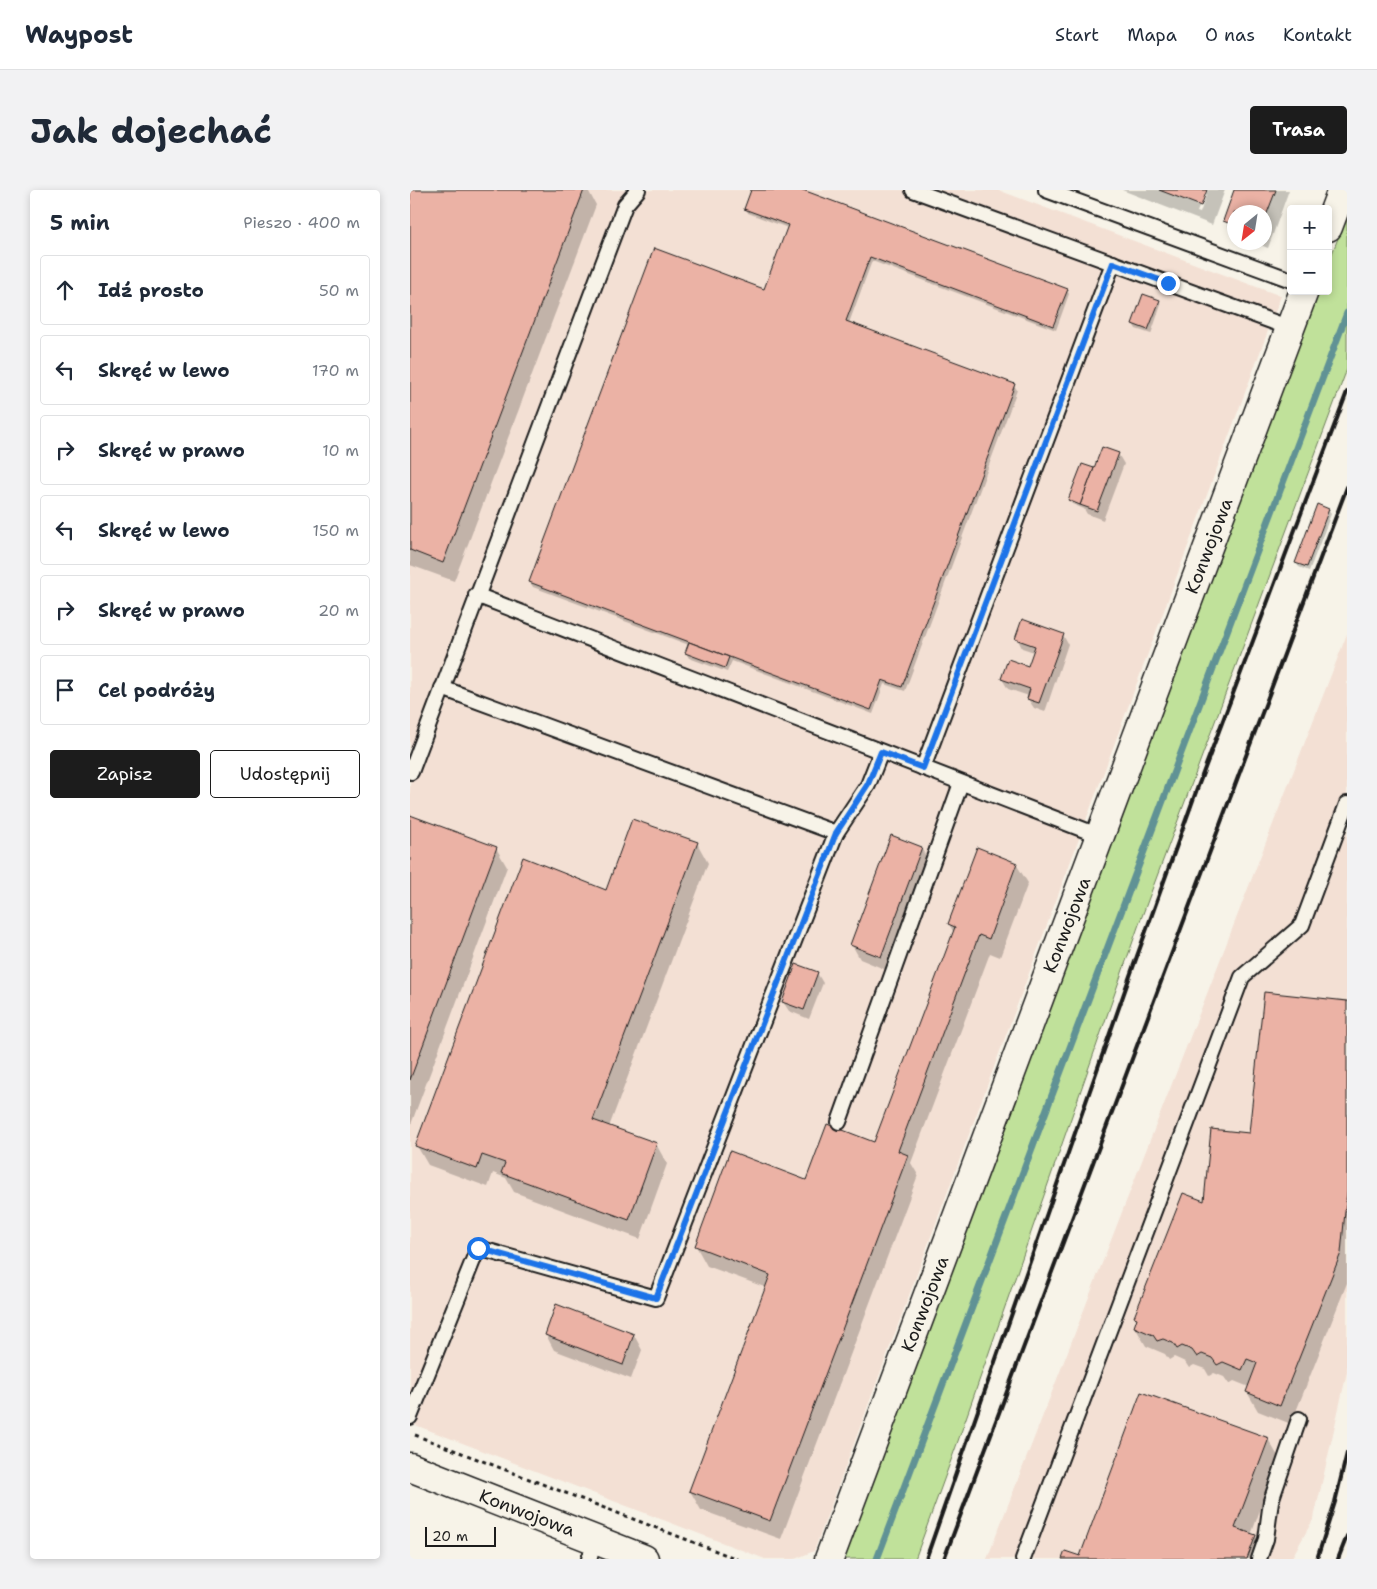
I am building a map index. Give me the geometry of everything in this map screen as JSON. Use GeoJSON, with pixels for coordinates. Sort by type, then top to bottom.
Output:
{"type":"FeatureCollection","features":[{"type":"Feature","properties":{"kind":"street"},"geometry":{"type":"LineString","coordinates":[[1332,216],[1342,190]]}},
{"type":"Feature","properties":{"kind":"street","name":"Konwojowa"},"geometry":{"type":"LineString","coordinates":[[829,1559],[1302,295]]}},
{"type":"Feature","properties":{"kind":"street","name":"Konwojowa"},"geometry":{"type":"LineString","coordinates":[[410,1467],[593,1550],[644,1559]]}},
{"type":"Feature","properties":{"kind":"lane"},"geometry":{"type":"LineString","coordinates":[[410,772],[625,205],[638,190]]}},
{"type":"Feature","properties":{"kind":"lane"},"geometry":{"type":"LineString","coordinates":[[913,190],[1290,328]]}},
{"type":"Feature","properties":{"kind":"lane"},"geometry":{"type":"LineString","coordinates":[[1046,190],[1287,279]]}},
{"type":"Feature","properties":{"kind":"lane"},"geometry":{"type":"LineString","coordinates":[[923,768],[1113,263]]}},
{"type":"Feature","properties":{"kind":"lane"},"geometry":{"type":"LineString","coordinates":[[476,595],[1100,836]]}},
{"type":"Feature","properties":{"kind":"lane"},"geometry":{"type":"LineString","coordinates":[[442,688],[836,833]]}},
{"type":"Feature","properties":{"kind":"lane"},"geometry":{"type":"LineString","coordinates":[[410,1418],[478,1248],[656,1298],[836,833],[868,784],[881,752]]}},
{"type":"Feature","properties":{"kind":"lane"},"geometry":{"type":"LineString","coordinates":[[839,1122],[961,783]]}},
{"type":"Feature","properties":{"kind":"lane"},"geometry":{"type":"LineString","coordinates":[[1023,1559],[1242,977],[1302,925],[1347,804]]}},
{"type":"Feature","properties":{"kind":"lane"},"geometry":{"type":"LineString","coordinates":[[1259,1559],[1266,1540],[1271,1501],[1299,1419]]}},
{"type":"Feature","properties":{"kind":"path"},"geometry":{"type":"LineString","coordinates":[[410,1433],[738,1559]]}},
{"type":"Feature","properties":{"kind":"shaded area"},"geometry":{"type":"Polygon","coordinates":[[[410,190],[998,190],[1281,296],[814,1551],[795,1559],[765,1559],[410,1423],[410,190]]]}},
{"type":"Feature","properties":{"kind":"shaded area"},"geometry":{"type":"Polygon","coordinates":[[[1347,634],[1347,1372],[1314,1518],[1291,1559],[987,1559],[1347,634]]]}},
{"type":"Feature","properties":{"kind":"green space"},"geometry":{"type":"Polygon","coordinates":[[[1347,215],[1347,369],[1138,927],[915,1559],[841,1559],[1316,295],[1332,295],[1332,254],[1347,215]]]}},
{"type":"Feature","properties":{"kind":"building"},"geometry":{"type":"Polygon","coordinates":[[[410,190],[584,190],[443,563],[410,550],[410,190]]]}},
{"type":"Feature","properties":{"kind":"building"},"geometry":{"type":"Polygon","coordinates":[[[751,190],[803,190],[1068,289],[1053,326],[870,257],[846,321],[1015,384],[902,687],[882,680],[871,710],[529,582],[654,248],[764,289],[788,225],[744,209],[751,190]]]}},
{"type":"Feature","properties":{"kind":"building"},"geometry":{"type":"Polygon","coordinates":[[[1159,190],[1207,190],[1201,206],[1159,190]]]}},
{"type":"Feature","properties":{"kind":"building"},"geometry":{"type":"Polygon","coordinates":[[[1234,190],[1276,190],[1270,205],[1229,205],[1234,190]]]}},
{"type":"Feature","properties":{"kind":"building"},"geometry":{"type":"Polygon","coordinates":[[[1227,210],[1227,222],[1223,221],[1227,210]]]}},
{"type":"Feature","properties":{"kind":"building"},"geometry":{"type":"Polygon","coordinates":[[[1143,294],[1160,300],[1148,330],[1132,324],[1143,294]]]}},
{"type":"Feature","properties":{"kind":"building"},"geometry":{"type":"Polygon","coordinates":[[[1102,447],[1119,453],[1097,511],[1080,505],[1102,447]]]}},
{"type":"Feature","properties":{"kind":"building"},"geometry":{"type":"Polygon","coordinates":[[[1082,464],[1094,468],[1080,505],[1068,500],[1082,464]]]}},
{"type":"Feature","properties":{"kind":"building"},"geometry":{"type":"Polygon","coordinates":[[[1317,504],[1329,509],[1307,567],[1295,563],[1317,504]]]}},
{"type":"Feature","properties":{"kind":"building"},"geometry":{"type":"Polygon","coordinates":[[[1022,619],[1064,634],[1039,703],[1027,699],[1030,689],[1001,679],[1008,659],[1028,666],[1035,646],[1015,639],[1022,619]]]}},
{"type":"Feature","properties":{"kind":"building"},"geometry":{"type":"Polygon","coordinates":[[[689,642],[729,657],[725,668],[685,653],[689,642]]]}},
{"type":"Feature","properties":{"kind":"building"},"geometry":{"type":"Polygon","coordinates":[[[410,815],[497,847],[410,1080],[410,815]]]}},
{"type":"Feature","properties":{"kind":"building"},"geometry":{"type":"Polygon","coordinates":[[[632,819],[698,842],[593,1120],[657,1143],[629,1220],[501,1173],[505,1163],[482,1155],[477,1169],[415,1146],[523,857],[606,890],[632,819]]]}},
{"type":"Feature","properties":{"kind":"building"},"geometry":{"type":"Polygon","coordinates":[[[891,835],[922,847],[881,957],[850,945],[891,835]]]}},
{"type":"Feature","properties":{"kind":"building"},"geometry":{"type":"Polygon","coordinates":[[[977,847],[1017,863],[989,939],[979,935],[898,1151],[908,1155],[770,1521],[689,1491],[770,1275],[695,1246],[730,1151],[806,1180],[827,1124],[874,1142],[955,927],[948,924],[977,847]]]}},
{"type":"Feature","properties":{"kind":"building"},"geometry":{"type":"Polygon","coordinates":[[[796,964],[818,972],[804,1010],[782,1002],[796,964]]]}},
{"type":"Feature","properties":{"kind":"building"},"geometry":{"type":"Polygon","coordinates":[[[1264,992],[1347,1001],[1347,1191],[1341,1253],[1280,1406],[1246,1392],[1257,1363],[1247,1359],[1242,1370],[1223,1362],[1217,1365],[1212,1358],[1202,1354],[1197,1357],[1192,1350],[1182,1346],[1177,1349],[1173,1343],[1163,1339],[1157,1341],[1153,1335],[1134,1327],[1137,1318],[1134,1317],[1183,1193],[1204,1201],[1211,1129],[1249,1133],[1264,992]]]}},
{"type":"Feature","properties":{"kind":"building"},"geometry":{"type":"Polygon","coordinates":[[[556,1304],[634,1334],[623,1365],[545,1335],[556,1304]]]}},
{"type":"Feature","properties":{"kind":"building"},"geometry":{"type":"Polygon","coordinates":[[[1141,1392],[1269,1438],[1235,1528],[1256,1535],[1247,1559],[1062,1559],[1065,1551],[1080,1556],[1141,1392]]]}},
{"type":"Feature","properties":{"kind":"waterway"},"geometry":{"type":"LineString","coordinates":[[877,1559],[1347,313]]}},
{"type":"Feature","properties":{"kind":"railway"},"geometry":{"type":"LineString","coordinates":[[926,1559],[1197,789],[1347,392]]}},
{"type":"Feature","properties":{"kind":"railway"},"geometry":{"type":"LineString","coordinates":[[944,1559],[1347,487]]}},
{"type":"Feature","properties":{"kind":"railway"},"geometry":{"type":"LineString","coordinates":[[1317,1559],[1335,1502],[1347,1453]]}},
{"type":"Feature","properties":{"kind":"railway"},"geometry":{"type":"LineString","coordinates":[[1338,1559],[1347,1536]]}},
{"type":"Feature","properties":{"kind":"route"},"geometry":{"type":"LineString","coordinates":[[478,1248],[656,1298],[836,833],[868,784],[881,752],[923,768],[1113,263],[1168,283]]}}]}
